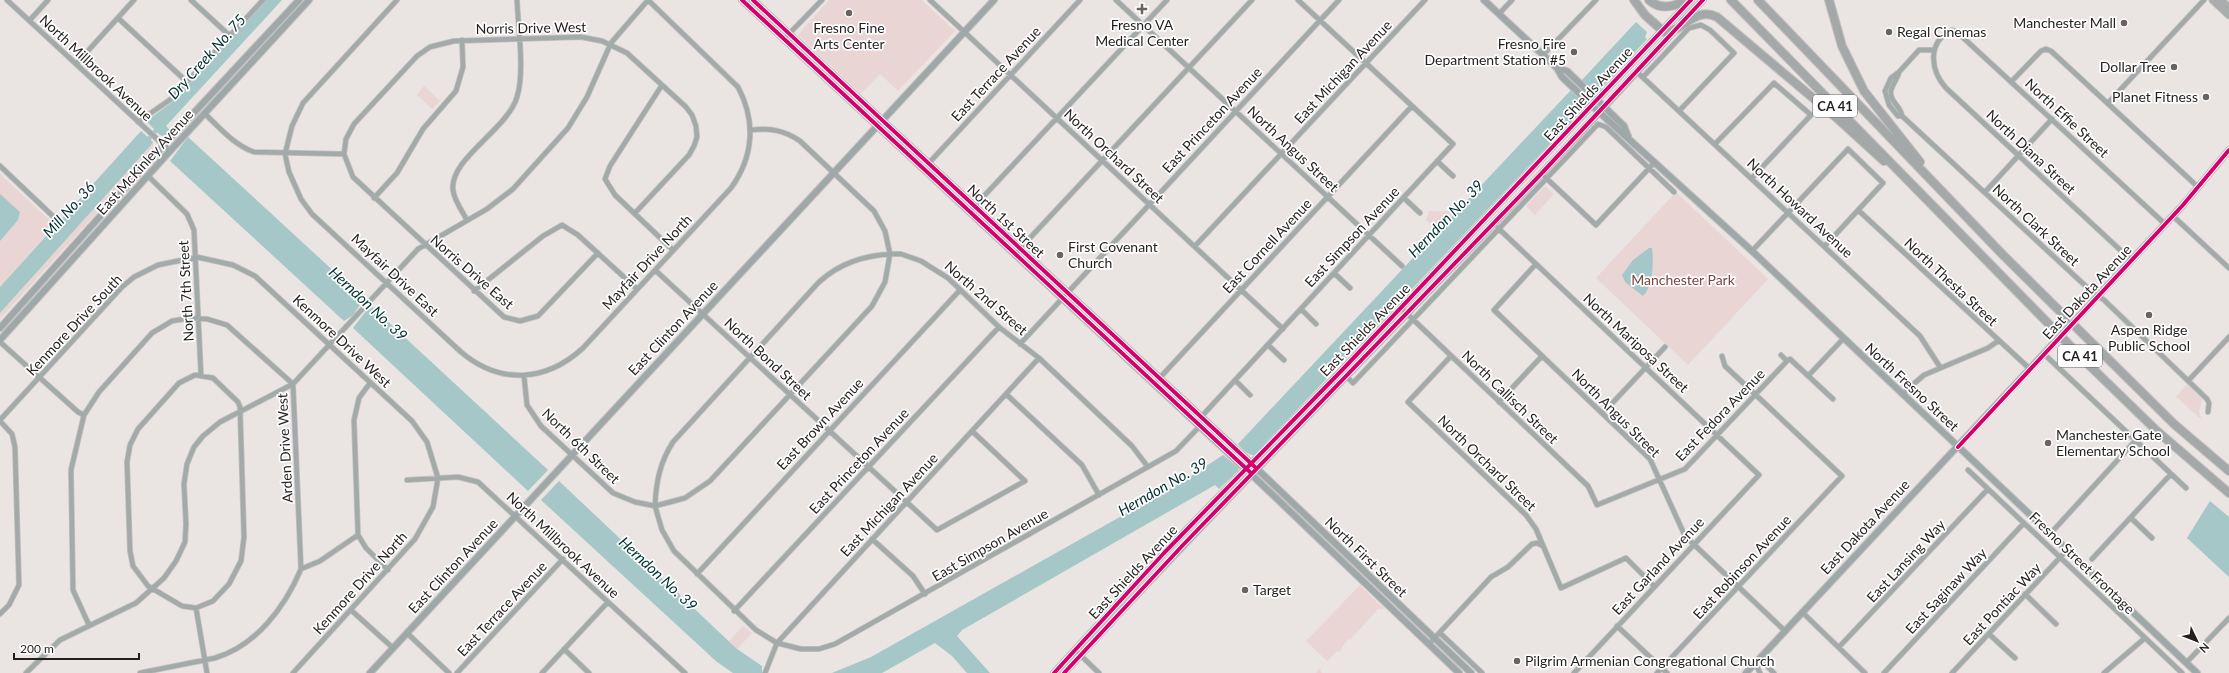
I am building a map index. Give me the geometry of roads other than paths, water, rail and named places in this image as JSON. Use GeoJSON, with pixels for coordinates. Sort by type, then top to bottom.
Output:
{"type":"FeatureCollection","features":[{"type":"Feature","properties":{"kind":"highway"},"geometry":{"type":"LineString","coordinates":[[1634,0],[1645,15],[1662,31],[1666,32],[1676,29],[1698,15],[1707,14],[1717,17],[1838,119],[1939,212]]}},
{"type":"Feature","properties":{"kind":"highway"},"geometry":{"type":"LineString","coordinates":[[1649,0],[1657,5],[1670,7],[1686,0]]}},
{"type":"Feature","properties":{"kind":"highway","name":"CA 41"},"geometry":{"type":"LineString","coordinates":[[1731,0],[2047,323],[2157,431],[2229,493]]}},
{"type":"Feature","properties":{"kind":"highway","name":"CA 41"},"geometry":{"type":"LineString","coordinates":[[1758,0],[1953,201],[2004,256],[2174,424],[2229,471]]}},
{"type":"Feature","properties":{"kind":"highway"},"geometry":{"type":"LineString","coordinates":[[1829,0],[1842,46],[1864,91],[1953,201]]}},
{"type":"Feature","properties":{"kind":"main road","name":"East McKinley Avenue"},"geometry":{"type":"LineString","coordinates":[[0,328],[163,146],[299,0]]}},
{"type":"Feature","properties":{"kind":"main road","name":"East McKinley Avenue"},"geometry":{"type":"LineString","coordinates":[[0,341],[204,113],[309,0]]}},
{"type":"Feature","properties":{"kind":"main road","name":"North 1st Street"},"geometry":{"type":"LineString","coordinates":[[742,0],[1240,463]]}},
{"type":"Feature","properties":{"kind":"main road","name":"North 1st Street"},"geometry":{"type":"LineString","coordinates":[[753,0],[1245,458]]}},
{"type":"Feature","properties":{"kind":"main road","name":"East Clinton Avenue"},"geometry":{"type":"LineString","coordinates":[[370,673],[994,0]]}},
{"type":"Feature","properties":{"kind":"main road","name":"North Fresno Street"},"geometry":{"type":"LineString","coordinates":[[1484,0],[1557,68],[1562,76],[1589,97],[1655,162],[2197,673]]}},
{"type":"Feature","properties":{"kind":"main road","name":"East Shields Avenue"},"geometry":{"type":"LineString","coordinates":[[1054,673],[1164,553],[1252,464],[1401,308],[1691,0]]}},
{"type":"Feature","properties":{"kind":"main road","name":"East Shields Avenue"},"geometry":{"type":"LineString","coordinates":[[1064,673],[1183,545],[1407,314],[1544,176],[1602,110],[1703,0]]}},
{"type":"Feature","properties":{"kind":"main road"},"geometry":{"type":"LineString","coordinates":[[2213,0],[2229,15]]}},
{"type":"Feature","properties":{"kind":"main road"},"geometry":{"type":"LineString","coordinates":[[2221,0],[2229,8]]}},
{"type":"Feature","properties":{"kind":"main road"},"geometry":{"type":"LineString","coordinates":[[204,113],[205,106],[227,82],[235,69]]}},
{"type":"Feature","properties":{"kind":"main road"},"geometry":{"type":"LineString","coordinates":[[1544,176],[1541,166],[1556,150],[1564,136]]}},
{"type":"Feature","properties":{"kind":"main road","name":"East Dakota Avenue"},"geometry":{"type":"LineString","coordinates":[[1746,673],[2173,216],[2229,150]]}},
{"type":"Feature","properties":{"kind":"main road"},"geometry":{"type":"LineString","coordinates":[[928,164],[930,176]]}},
{"type":"Feature","properties":{"kind":"main road"},"geometry":{"type":"LineString","coordinates":[[98,232],[105,219],[118,204],[118,198]]}},
{"type":"Feature","properties":{"kind":"main road"},"geometry":{"type":"LineString","coordinates":[[1166,394],[1195,417],[1201,417]]}},
{"type":"Feature","properties":{"kind":"main road","name":"North First Street"},"geometry":{"type":"LineString","coordinates":[[1245,458],[1470,673]]}},
{"type":"Feature","properties":{"kind":"main road","name":"North First Street"},"geometry":{"type":"LineString","coordinates":[[1240,463],[1459,673]]}},
{"type":"Feature","properties":{"kind":"main road"},"geometry":{"type":"LineString","coordinates":[[1312,532],[1317,532],[1332,546],[1338,546]]}},
{"type":"Feature","properties":{"kind":"street","name":"North Millbrook Avenue"},"geometry":{"type":"LineString","coordinates":[[7,0],[170,151]]}},
{"type":"Feature","properties":{"kind":"street"},"geometry":{"type":"LineString","coordinates":[[30,20],[48,0]]}},
{"type":"Feature","properties":{"kind":"street"},"geometry":{"type":"LineString","coordinates":[[76,64],[134,0]]}},
{"type":"Feature","properties":{"kind":"street"},"geometry":{"type":"LineString","coordinates":[[191,0],[230,36]]}},
{"type":"Feature","properties":{"kind":"street"},"geometry":{"type":"LineString","coordinates":[[138,122],[171,99],[263,0]]}},
{"type":"Feature","properties":{"kind":"street"},"geometry":{"type":"LineString","coordinates":[[285,154],[292,126],[303,103],[397,0]]}},
{"type":"Feature","properties":{"kind":"street"},"geometry":{"type":"LineString","coordinates":[[467,220],[453,192],[454,178],[460,167],[505,118],[515,104],[520,83],[517,0]]}},
{"type":"Feature","properties":{"kind":"street"},"geometry":{"type":"LineString","coordinates":[[26,673],[60,640],[126,609],[154,590],[176,561],[185,542],[185,474],[189,456],[194,447],[211,428],[293,384],[424,244],[467,220],[504,196],[561,137],[584,102],[611,43],[648,0]]}},
{"type":"Feature","properties":{"kind":"street","name":"Mayfair Drive North"},"geometry":{"type":"LineString","coordinates":[[524,376],[553,369],[571,358],[731,188],[738,178],[747,158],[751,130],[746,102],[738,87],[648,0]]}},
{"type":"Feature","properties":{"kind":"street"},"geometry":{"type":"LineString","coordinates":[[784,39],[822,0]]}},
{"type":"Feature","properties":{"kind":"street","name":"North Orchard Street"},"geometry":{"type":"LineString","coordinates":[[930,0],[1242,289],[1283,329]]}},
{"type":"Feature","properties":{"kind":"street","name":"East Terrace Avenue"},"geometry":{"type":"LineString","coordinates":[[928,164],[1080,0]]}},
{"type":"Feature","properties":{"kind":"street","name":"North Angus Street"},"geometry":{"type":"LineString","coordinates":[[1116,0],[1402,266]]}},
{"type":"Feature","properties":{"kind":"street"},"geometry":{"type":"LineString","coordinates":[[969,212],[1166,0]]}},
{"type":"Feature","properties":{"kind":"street"},"geometry":{"type":"LineString","coordinates":[[1015,254],[1252,0]]}},
{"type":"Feature","properties":{"kind":"street"},"geometry":{"type":"LineString","coordinates":[[1298,0],[1412,106]]}},
{"type":"Feature","properties":{"kind":"street","name":"East Princeton Avenue"},"geometry":{"type":"LineString","coordinates":[[1020,344],[1339,0]]}},
{"type":"Feature","properties":{"kind":"street","name":"East Michigan Avenue"},"geometry":{"type":"LineString","coordinates":[[1195,246],[1425,0]]}},
{"type":"Feature","properties":{"kind":"street"},"geometry":{"type":"LineString","coordinates":[[1499,14],[1512,0]]}},
{"type":"Feature","properties":{"kind":"street"},"geometry":{"type":"LineString","coordinates":[[1543,55],[1596,0]]}},
{"type":"Feature","properties":{"kind":"street"},"geometry":{"type":"LineString","coordinates":[[2108,103],[2204,0]]}},
{"type":"Feature","properties":{"kind":"street"},"geometry":{"type":"LineString","coordinates":[[118,18],[187,82]]}},
{"type":"Feature","properties":{"kind":"street","name":"East Shields Avenue"},"geometry":{"type":"LineString","coordinates":[[1643,77],[1689,28],[1696,25],[1706,27],[1734,53],[1680,110]]}},
{"type":"Feature","properties":{"kind":"street","name":"North Effie Street"},"geometry":{"type":"LineString","coordinates":[[1934,50],[1948,32],[1952,30],[1958,32],[2165,224]]}},
{"type":"Feature","properties":{"kind":"street","name":"Norris Drive West"},"geometry":{"type":"LineString","coordinates":[[344,154],[346,139],[354,124],[417,56],[436,44],[462,40],[582,37],[611,43],[627,53],[692,114],[696,126],[696,142],[689,155],[635,213]]}},
{"type":"Feature","properties":{"kind":"street"},"geometry":{"type":"LineString","coordinates":[[374,198],[397,173],[423,129],[456,90],[463,68],[462,40]]}},
{"type":"Feature","properties":{"kind":"street"},"geometry":{"type":"LineString","coordinates":[[2011,82],[2041,51],[2046,49],[2051,51],[2198,188]]}},
{"type":"Feature","properties":{"kind":"street","name":"North Clark Street"},"geometry":{"type":"LineString","coordinates":[[1934,50],[1919,50],[1899,72],[1891,90],[1890,100],[1894,111],[1898,116],[1902,116],[1985,192],[2207,399],[2209,404],[2208,412]]}},
{"type":"Feature","properties":{"kind":"street","name":"North Diana Street"},"geometry":{"type":"LineString","coordinates":[[1934,50],[1933,63],[1941,82],[2018,156],[2131,260]]}},
{"type":"Feature","properties":{"kind":"street","name":"North Howard Avenue"},"geometry":{"type":"LineString","coordinates":[[1637,72],[1680,110],[1920,336],[1940,367]]}},
{"type":"Feature","properties":{"kind":"street"},"geometry":{"type":"LineString","coordinates":[[1715,144],[1774,83],[1811,114],[1752,178]]}},
{"type":"Feature","properties":{"kind":"street"},"geometry":{"type":"LineString","coordinates":[[662,85],[610,166],[604,179],[610,190],[673,250]]}},
{"type":"Feature","properties":{"kind":"street","name":"East Simpson Avenue"},"geometry":{"type":"LineString","coordinates":[[1201,417],[1453,144],[1412,106]]}},
{"type":"Feature","properties":{"kind":"street","name":"East Cornell Avenue"},"geometry":{"type":"LineString","coordinates":[[1154,384],[1412,106]]}},
{"type":"Feature","properties":{"kind":"street"},"geometry":{"type":"LineString","coordinates":[[204,113],[244,148],[254,152],[285,154],[344,154]]}},
{"type":"Feature","properties":{"kind":"street"},"geometry":{"type":"LineString","coordinates":[[1985,192],[2052,119]]}},
{"type":"Feature","properties":{"kind":"street"},"geometry":{"type":"LineString","coordinates":[[1347,377],[1353,383],[1498,228],[1544,176],[1598,124],[1606,127],[1674,192]]}},
{"type":"Feature","properties":{"kind":"street"},"geometry":{"type":"LineString","coordinates":[[656,506],[676,502],[703,488],[872,306],[885,282],[890,254],[885,231],[874,211],[800,141],[775,129],[751,130]]}},
{"type":"Feature","properties":{"kind":"street"},"geometry":{"type":"LineString","coordinates":[[1752,252],[1848,149],[1883,183],[1824,246]]}},
{"type":"Feature","properties":{"kind":"street","name":"Mayfair Drive East"},"geometry":{"type":"LineString","coordinates":[[285,154],[294,184],[312,214],[474,362],[500,373],[524,376]]}},
{"type":"Feature","properties":{"kind":"street","name":"Norris Drive East"},"geometry":{"type":"LineString","coordinates":[[344,154],[352,177],[504,317],[520,321],[533,319],[546,310],[598,253]]}},
{"type":"Feature","properties":{"kind":"street"},"geometry":{"type":"LineString","coordinates":[[1438,162],[1453,176]]}},
{"type":"Feature","properties":{"kind":"street"},"geometry":{"type":"LineString","coordinates":[[1544,176],[1596,225],[1655,162]]}},
{"type":"Feature","properties":{"kind":"street"},"geometry":{"type":"LineString","coordinates":[[0,166],[58,221]]}},
{"type":"Feature","properties":{"kind":"street","name":"North 7th Street"},"geometry":{"type":"LineString","coordinates":[[148,176],[187,214],[194,230],[197,257],[201,375]]}},
{"type":"Feature","properties":{"kind":"street"},"geometry":{"type":"LineString","coordinates":[[1404,198],[1420,213]]}},
{"type":"Feature","properties":{"kind":"street","name":"North Thesta Street"},"geometry":{"type":"LineString","coordinates":[[1858,210],[2030,369]]}},
{"type":"Feature","properties":{"kind":"street"},"geometry":{"type":"LineString","coordinates":[[2173,216],[2229,268]]}},
{"type":"Feature","properties":{"kind":"street"},"geometry":{"type":"LineString","coordinates":[[474,290],[543,236],[562,225],[578,235],[637,289]]}},
{"type":"Feature","properties":{"kind":"street","name":"North Mariposa Street"},"geometry":{"type":"LineString","coordinates":[[1498,228],[1759,475]]}},
{"type":"Feature","properties":{"kind":"street"},"geometry":{"type":"LineString","coordinates":[[777,643],[756,630],[734,610],[670,545],[659,521],[656,506],[657,483],[668,450],[680,434],[819,282],[833,271],[860,258],[890,254]]}},
{"type":"Feature","properties":{"kind":"street","name":"North 2nd Street"},"geometry":{"type":"LineString","coordinates":[[890,254],[910,257],[931,266],[960,290],[999,327],[1039,358],[1132,446],[1148,467]]}},
{"type":"Feature","properties":{"kind":"street","name":"Kenmore Drive West"},"geometry":{"type":"LineString","coordinates":[[197,257],[233,265],[255,276],[412,421],[427,442],[438,478]]}},
{"type":"Feature","properties":{"kind":"street","name":"Kenmore Drive South"},"geometry":{"type":"LineString","coordinates":[[0,421],[39,377],[134,277],[158,265],[197,257]]}},
{"type":"Feature","properties":{"kind":"street","name":"North Angus Street"},"geometry":{"type":"LineString","coordinates":[[1536,264],[1494,310],[1650,459],[1682,531],[1785,631]]}},
{"type":"Feature","properties":{"kind":"street","name":"North Bond Street"},"geometry":{"type":"LineString","coordinates":[[655,270],[937,530],[1025,481],[972,432]]}},
{"type":"Feature","properties":{"kind":"street"},"geometry":{"type":"LineString","coordinates":[[1334,273],[1350,288]]}},
{"type":"Feature","properties":{"kind":"street","name":"East Brown Avenue"},"geometry":{"type":"LineString","coordinates":[[697,574],[960,290]]}},
{"type":"Feature","properties":{"kind":"street","name":"North Callisch Street"},"geometry":{"type":"LineString","coordinates":[[1401,308],[1588,486],[1597,505]]}},
{"type":"Feature","properties":{"kind":"street"},"geometry":{"type":"LineString","coordinates":[[1301,309],[1316,324]]}},
{"type":"Feature","properties":{"kind":"street","name":"Arden Drive West"},"geometry":{"type":"LineString","coordinates":[[89,626],[73,590],[71,470],[84,415],[99,392],[152,333],[172,321],[198,318],[218,321],[234,330],[293,384],[301,570]]}},
{"type":"Feature","properties":{"kind":"street","name":"East Princeton Avenue"},"geometry":{"type":"LineString","coordinates":[[734,610],[999,327]]}},
{"type":"Feature","properties":{"kind":"street"},"geometry":{"type":"LineString","coordinates":[[2188,381],[2229,337]]}},
{"type":"Feature","properties":{"kind":"street"},"geometry":{"type":"LineString","coordinates":[[1808,376],[1843,339]]}},
{"type":"Feature","properties":{"kind":"street"},"geometry":{"type":"LineString","coordinates":[[0,341],[78,412],[84,415]]}},
{"type":"Feature","properties":{"kind":"street"},"geometry":{"type":"LineString","coordinates":[[1902,394],[1924,375],[1988,348],[1998,341]]}},
{"type":"Feature","properties":{"kind":"street"},"geometry":{"type":"LineString","coordinates":[[1268,345],[1284,360]]}},
{"type":"Feature","properties":{"kind":"street"},"geometry":{"type":"LineString","coordinates":[[1603,414],[1665,347]]}},
{"type":"Feature","properties":{"kind":"street"},"geometry":{"type":"LineString","coordinates":[[2044,354],[2186,488]]}},
{"type":"Feature","properties":{"kind":"street"},"geometry":{"type":"LineString","coordinates":[[1781,355],[1787,361],[1790,360],[1833,399]]}},
{"type":"Feature","properties":{"kind":"street","name":"North Orchard Street"},"geometry":{"type":"LineString","coordinates":[[1451,356],[1408,402],[1526,515],[1536,529],[1561,588],[1626,558],[1654,586]]}},
{"type":"Feature","properties":{"kind":"street"},"geometry":{"type":"LineString","coordinates":[[1499,402],[1542,356]]}},
{"type":"Feature","properties":{"kind":"street"},"geometry":{"type":"LineString","coordinates":[[1722,356],[1725,366],[1756,394]]}},
{"type":"Feature","properties":{"kind":"street","name":"East Michigan Avenue"},"geometry":{"type":"LineString","coordinates":[[765,673],[777,643],[1039,358]]}},
{"type":"Feature","properties":{"kind":"street","name":"East Fedora Avenue"},"geometry":{"type":"LineString","coordinates":[[1597,505],[1660,480],[1689,466],[1787,361]]}},
{"type":"Feature","properties":{"kind":"street"},"geometry":{"type":"LineString","coordinates":[[201,375],[212,378],[238,402],[240,412],[244,537],[240,561],[236,573],[222,593],[213,601],[196,608],[175,604],[154,590],[140,577],[131,559],[127,455],[138,429],[179,383],[189,377],[201,375]]}},
{"type":"Feature","properties":{"kind":"street","name":"North 6th Street"},"geometry":{"type":"LineString","coordinates":[[524,376],[525,398],[533,417],[613,493],[635,502],[656,506]]}},
{"type":"Feature","properties":{"kind":"street"},"geometry":{"type":"LineString","coordinates":[[1235,380],[1250,395]]}},
{"type":"Feature","properties":{"kind":"street"},"geometry":{"type":"LineString","coordinates":[[370,383],[359,398],[354,420],[358,535],[366,548],[388,570]]}},
{"type":"Feature","properties":{"kind":"street"},"geometry":{"type":"LineString","coordinates":[[1006,394],[1082,465],[1099,495]]}},
{"type":"Feature","properties":{"kind":"street","name":"East Robinson Avenue"},"geometry":{"type":"LineString","coordinates":[[1657,673],[1842,476],[1756,394]]}},
{"type":"Feature","properties":{"kind":"street"},"geometry":{"type":"LineString","coordinates":[[0,421],[12,434],[15,447],[19,585],[9,604],[0,614]]}},
{"type":"Feature","properties":{"kind":"street","name":"East Simpson Avenue"},"geometry":{"type":"LineString","coordinates":[[777,643],[802,649],[818,649],[835,644],[1176,451],[1200,426]]}},
{"type":"Feature","properties":{"kind":"street"},"geometry":{"type":"LineString","coordinates":[[2050,534],[2135,441]]}},
{"type":"Feature","properties":{"kind":"street","name":"Fresno Street Frontage"},"geometry":{"type":"LineString","coordinates":[[1968,470],[2181,673]]}},
{"type":"Feature","properties":{"kind":"street"},"geometry":{"type":"LineString","coordinates":[[2092,559],[2171,474]]}},
{"type":"Feature","properties":{"kind":"street","name":"East Garland Avenue"},"geometry":{"type":"LineString","coordinates":[[1574,673],[1759,475]]}},
{"type":"Feature","properties":{"kind":"street","name":"North Millbrook Avenue"},"geometry":{"type":"LineString","coordinates":[[407,480],[458,477],[478,482],[685,673]]}},
{"type":"Feature","properties":{"kind":"street","name":"Kenmore Drive North"},"geometry":{"type":"LineString","coordinates":[[293,673],[352,610],[415,539],[433,507],[438,478]]}},
{"type":"Feature","properties":{"kind":"street","name":"East Lansing Way"},"geometry":{"type":"LineString","coordinates":[[1840,647],[1988,489]]}},
{"type":"Feature","properties":{"kind":"street"},"geometry":{"type":"LineString","coordinates":[[2130,518],[2152,538]]}},
{"type":"Feature","properties":{"kind":"street","name":"East Saginaw Way"},"geometry":{"type":"LineString","coordinates":[[1884,673],[2024,523]]}},
{"type":"Feature","properties":{"kind":"street"},"geometry":{"type":"LineString","coordinates":[[140,673],[204,660],[235,651],[256,634],[288,598],[301,570],[320,561],[358,535]]}},
{"type":"Feature","properties":{"kind":"street"},"geometry":{"type":"LineString","coordinates":[[872,539],[912,576],[925,594]]}},
{"type":"Feature","properties":{"kind":"street"},"geometry":{"type":"LineString","coordinates":[[1429,644],[1491,577],[1508,567],[1532,544],[1537,543],[1543,546]]}},
{"type":"Feature","properties":{"kind":"street","name":"East Pontiac Way"},"geometry":{"type":"LineString","coordinates":[[1952,673],[2067,550]]}},
{"type":"Feature","properties":{"kind":"street","name":"East Terrace Avenue"},"geometry":{"type":"LineString","coordinates":[[457,673],[563,559]]}},
{"type":"Feature","properties":{"kind":"street"},"geometry":{"type":"LineString","coordinates":[[2026,594],[2056,624]]}},
{"type":"Feature","properties":{"kind":"street"},"geometry":{"type":"LineString","coordinates":[[542,673],[608,602]]}},
{"type":"Feature","properties":{"kind":"street"},"geometry":{"type":"LineString","coordinates":[[196,608],[207,673]]}},
{"type":"Feature","properties":{"kind":"street"},"geometry":{"type":"LineString","coordinates":[[352,610],[393,648]]}},
{"type":"Feature","properties":{"kind":"street"},"geometry":{"type":"LineString","coordinates":[[1802,612],[1840,647],[1865,673]]}},
{"type":"Feature","properties":{"kind":"street"},"geometry":{"type":"LineString","coordinates":[[2186,663],[2229,618]]}},
{"type":"Feature","properties":{"kind":"street"},"geometry":{"type":"LineString","coordinates":[[1617,626],[1667,673]]}},
{"type":"Feature","properties":{"kind":"street"},"geometry":{"type":"LineString","coordinates":[[407,633],[449,673]]}},
{"type":"Feature","properties":{"kind":"street"},"geometry":{"type":"LineString","coordinates":[[1440,633],[1482,673]]}},
{"type":"Feature","properties":{"kind":"street"},"geometry":{"type":"LineString","coordinates":[[1989,634],[2015,658]]}},
{"type":"Feature","properties":{"kind":"street"},"geometry":{"type":"LineString","coordinates":[[2104,673],[2145,638]]}},
{"type":"Feature","properties":{"kind":"street"},"geometry":{"type":"LineString","coordinates":[[564,649],[589,673]]}},
{"type":"Feature","properties":{"kind":"street"},"geometry":{"type":"LineString","coordinates":[[1075,650],[1099,673]]}},
{"type":"Feature","properties":{"kind":"street"},"geometry":{"type":"LineString","coordinates":[[1755,663],[1760,673]]}},
{"type":"Feature","properties":{"kind":"street"},"geometry":{"type":"LineString","coordinates":[[1755,663],[1765,664],[1774,673]]}},
{"type":"Feature","properties":{"kind":"water"},"geometry":{"type":"Polygon","coordinates":[[[266,0],[282,0],[166,126],[171,131],[165,137],[160,135],[147,122],[148,120],[172,102],[266,0]]]}},
{"type":"Feature","properties":{"kind":"water"},"geometry":{"type":"Polygon","coordinates":[[[1636,22],[1647,32],[1645,37],[1647,39],[1597,93],[1594,93],[1581,81],[1636,22]]]}},
{"type":"Feature","properties":{"kind":"water"},"geometry":{"type":"Polygon","coordinates":[[[1571,90],[1584,102],[1584,108],[1254,455],[1243,450],[1238,444],[1571,90]]]}},
{"type":"Feature","properties":{"kind":"water"},"geometry":{"type":"Polygon","coordinates":[[[141,131],[153,142],[151,145],[0,313],[0,287],[141,131]]]}},
{"type":"Feature","properties":{"kind":"water"},"geometry":{"type":"Polygon","coordinates":[[[188,137],[364,299],[353,315],[344,321],[170,161],[188,137]]]}},
{"type":"Feature","properties":{"kind":"water"},"geometry":{"type":"Polygon","coordinates":[[[0,194],[20,212],[18,220],[0,241],[0,194]]]}},
{"type":"Feature","properties":{"kind":"water"},"geometry":{"type":"Polygon","coordinates":[[[1649,248],[1652,248],[1652,274],[1649,286],[1643,296],[1625,282],[1622,275],[1633,260],[1649,248]]]}},
{"type":"Feature","properties":{"kind":"water"},"geometry":{"type":"Polygon","coordinates":[[[372,307],[548,470],[528,491],[353,328],[366,311],[372,307]]]}},
{"type":"Feature","properties":{"kind":"water"},"geometry":{"type":"Polygon","coordinates":[[[1223,455],[1239,468],[1238,471],[1219,489],[1215,485],[962,630],[957,636],[990,673],[967,673],[952,656],[935,643],[882,673],[832,673],[871,657],[1182,482],[1223,455]]]}},
{"type":"Feature","properties":{"kind":"water"},"geometry":{"type":"Polygon","coordinates":[[[559,481],[737,649],[762,666],[762,673],[733,673],[717,662],[541,500],[559,481]]]}},
{"type":"Feature","properties":{"kind":"water"},"geometry":{"type":"Polygon","coordinates":[[[2210,501],[2229,517],[2229,577],[2187,538],[2210,501]]]}},
{"type":"Feature","properties":{"kind":"waterway","name":"Mill No. 36"},"geometry":{"type":"LineString","coordinates":[[145,143],[159,127]]}},
{"type":"Feature","properties":{"kind":"place","name":"Fresno VA Medical Center"},"geometry":{"type":"Point","coordinates":[1142,9]}},
{"type":"Feature","properties":{"kind":"place","name":"Fresno Fine Arts Center"},"geometry":{"type":"Point","coordinates":[849,13]}},
{"type":"Feature","properties":{"kind":"place","name":"Manchester Mall"},"geometry":{"type":"Point","coordinates":[2124,23]}},
{"type":"Feature","properties":{"kind":"place","name":"Regal Cinemas"},"geometry":{"type":"Point","coordinates":[1889,32]}},
{"type":"Feature","properties":{"kind":"place","name":"Fresno Fire Department Station #5"},"geometry":{"type":"Point","coordinates":[1574,52]}},
{"type":"Feature","properties":{"kind":"place","name":"Dollar Tree"},"geometry":{"type":"Point","coordinates":[2174,67]}},
{"type":"Feature","properties":{"kind":"place","name":"Planet Fitness"},"geometry":{"type":"Point","coordinates":[2206,97]}},
{"type":"Feature","properties":{"kind":"place","name":"First Covenant Church"},"geometry":{"type":"Point","coordinates":[1060,255]}},
{"type":"Feature","properties":{"kind":"place","name":"Aspen Ridge Public School"},"geometry":{"type":"Point","coordinates":[2149,315]}},
{"type":"Feature","properties":{"kind":"place","name":"Manchester Gate Elementary School"},"geometry":{"type":"Point","coordinates":[2048,443]}},
{"type":"Feature","properties":{"kind":"place","name":"Target"},"geometry":{"type":"Point","coordinates":[1245,590]}},
{"type":"Feature","properties":{"kind":"place","name":"Pilgrim Armenian Congregational Church"},"geometry":{"type":"Point","coordinates":[1517,661]}},
{"type":"Feature","properties":{"kind":"water label","name":"Dry Creek No. 75"},"geometry":{"type":"Point","coordinates":[207,57]}},
{"type":"Feature","properties":{"kind":"water label","name":"Herndon No. 39"},"geometry":{"type":"Point","coordinates":[1446,219]}},
{"type":"Feature","properties":{"kind":"water label","name":"Herndon No. 39"},"geometry":{"type":"Point","coordinates":[368,304]}},
{"type":"Feature","properties":{"kind":"water label","name":"Herndon No. 39"},"geometry":{"type":"Point","coordinates":[1163,487]}},
{"type":"Feature","properties":{"kind":"water label","name":"Herndon No. 39"},"geometry":{"type":"Point","coordinates":[658,574]}},
{"type":"Feature","properties":{"kind":"park label","name":"Manchester Park"},"geometry":{"type":"Point","coordinates":[1683,280]}}]}
